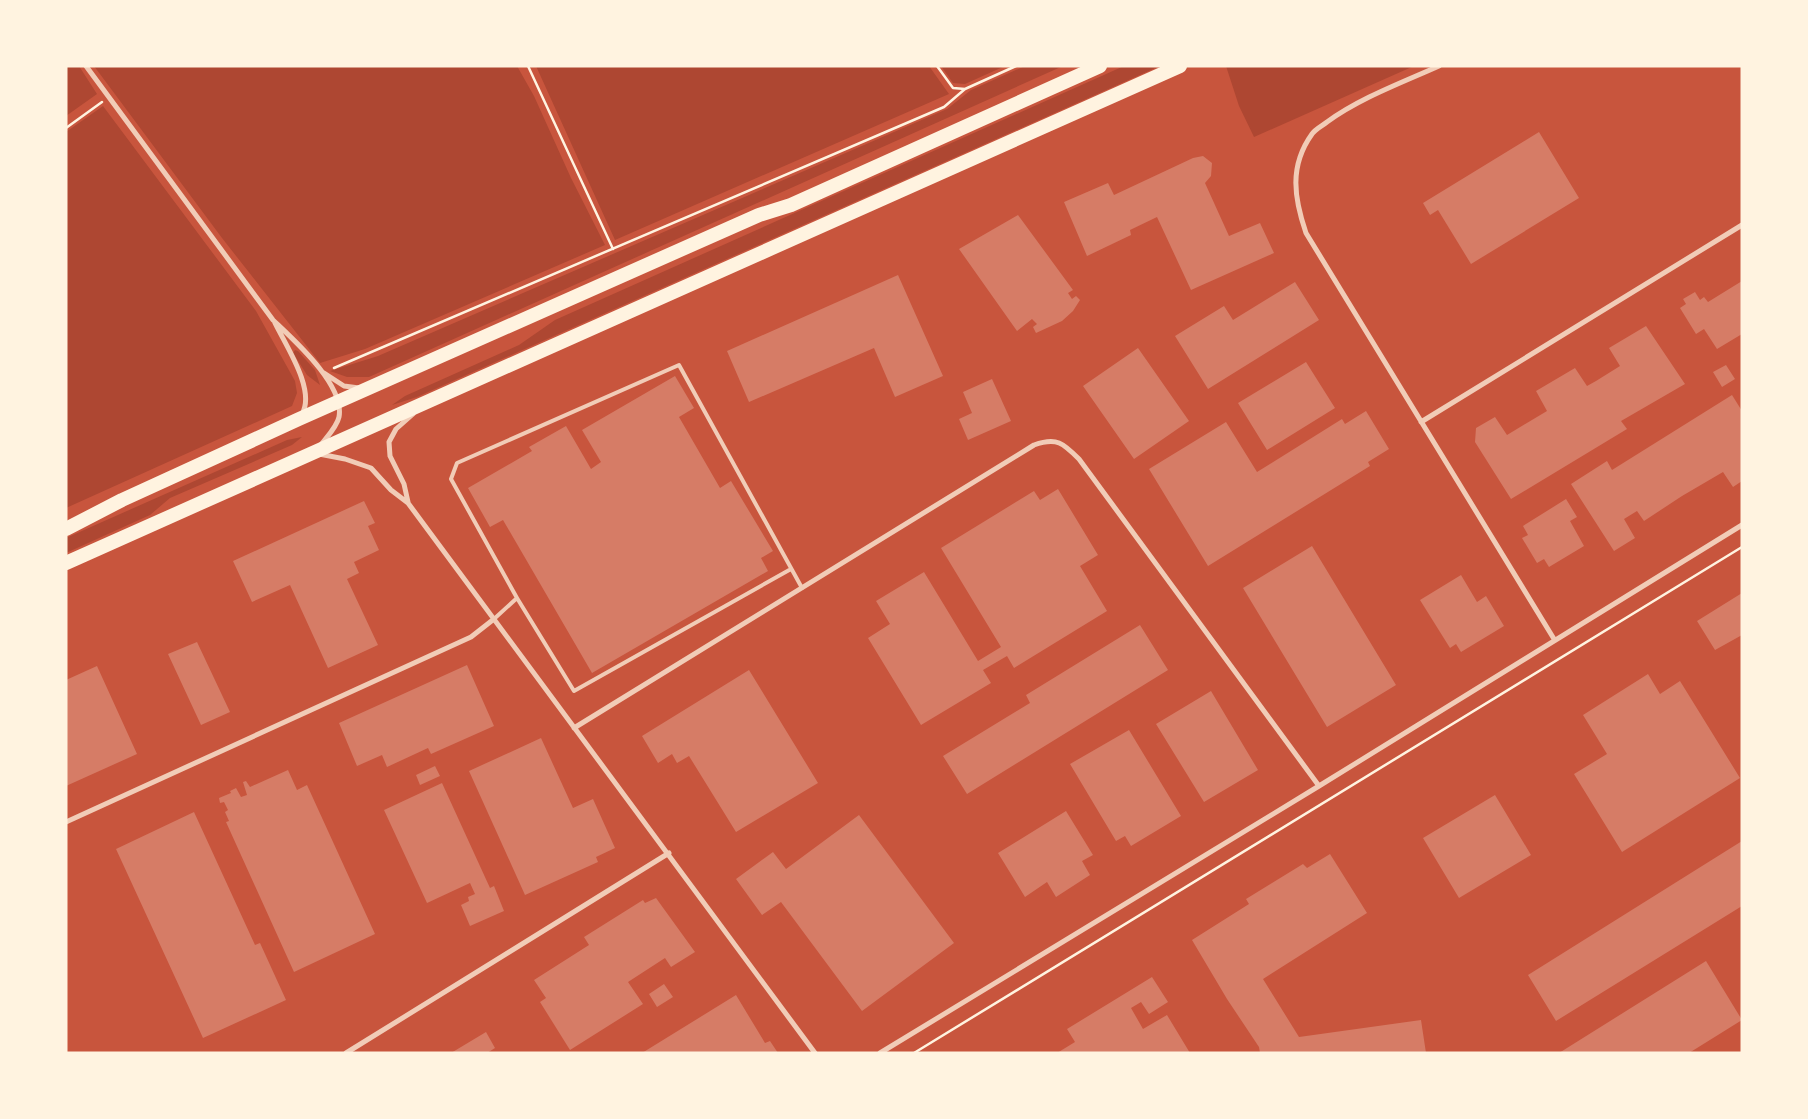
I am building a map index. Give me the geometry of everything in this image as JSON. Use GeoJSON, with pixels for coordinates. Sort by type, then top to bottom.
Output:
{"type":"FeatureCollection","features":[{"type":"Feature","properties":{"kind":"highway"},"geometry":{"type":"LineString","coordinates":[[66,529],[131,496],[339,401],[759,214],[800,201],[1100,66]]}},
{"type":"Feature","properties":{"kind":"highway"},"geometry":{"type":"LineString","coordinates":[[66,563],[1180,66]]}},
{"type":"Feature","properties":{"kind":"street"},"geometry":{"type":"LineString","coordinates":[[86,66],[273,320],[303,380],[307,396],[299,419]]}},
{"type":"Feature","properties":{"kind":"street"},"geometry":{"type":"LineString","coordinates":[[1439,66],[1370,97],[1337,115],[1312,133],[1302,153],[1295,184],[1298,208],[1306,233],[1554,639]]}},
{"type":"Feature","properties":{"kind":"street"},"geometry":{"type":"LineString","coordinates":[[1421,422],[1742,226]]}},
{"type":"Feature","properties":{"kind":"street"},"geometry":{"type":"LineString","coordinates":[[273,320],[304,349],[323,373],[339,401],[339,418],[314,453],[345,459],[371,468],[391,490],[408,503],[815,1053]]}},
{"type":"Feature","properties":{"kind":"street"},"geometry":{"type":"LineString","coordinates":[[323,373],[344,386],[358,388],[375,386]]}},
{"type":"Feature","properties":{"kind":"street"},"geometry":{"type":"LineString","coordinates":[[408,503],[404,484],[390,456],[389,442],[396,429],[424,403]]}},
{"type":"Feature","properties":{"kind":"street"},"geometry":{"type":"LineString","coordinates":[[574,728],[1034,445],[1046,441],[1056,441],[1067,447],[1079,459],[1319,786]]}},
{"type":"Feature","properties":{"kind":"street"},"geometry":{"type":"LineString","coordinates":[[880,1053],[1319,786],[1554,639],[1742,525]]}},
{"type":"Feature","properties":{"kind":"street"},"geometry":{"type":"LineString","coordinates":[[66,822],[471,637],[494,619]]}},
{"type":"Feature","properties":{"kind":"street"},"geometry":{"type":"LineString","coordinates":[[346,1053],[669,854]]}},
{"type":"Feature","properties":{"kind":"lane"},"geometry":{"type":"LineString","coordinates":[[792,570],[574,691],[517,598],[451,479],[457,463],[678,364],[802,588]]}},
{"type":"Feature","properties":{"kind":"lane"},"geometry":{"type":"LineString","coordinates":[[494,619],[517,598]]}},
{"type":"Feature","properties":{"kind":"path"},"geometry":{"type":"LineString","coordinates":[[528,66],[613,249]]}},
{"type":"Feature","properties":{"kind":"path"},"geometry":{"type":"LineString","coordinates":[[937,66],[953,88],[965,89]]}},
{"type":"Feature","properties":{"kind":"path"},"geometry":{"type":"LineString","coordinates":[[323,373],[944,107],[965,89],[1016,66]]}},
{"type":"Feature","properties":{"kind":"path"},"geometry":{"type":"LineString","coordinates":[[66,128],[109,97]]}},
{"type":"Feature","properties":{"kind":"path"},"geometry":{"type":"LineString","coordinates":[[914,1053],[1742,546]]}},
{"type":"Feature","properties":{"kind":"shaded area"},"geometry":{"type":"Polygon","coordinates":[[[66,66],[79,66],[97,94],[66,116],[66,66]]]}},
{"type":"Feature","properties":{"kind":"shaded area"},"geometry":{"type":"Polygon","coordinates":[[[94,66],[517,66],[534,96],[571,178],[605,245],[365,349],[320,363],[222,238],[94,66]]]}},
{"type":"Feature","properties":{"kind":"shaded area"},"geometry":{"type":"Polygon","coordinates":[[[536,66],[929,66],[949,94],[615,240],[536,66]]]}},
{"type":"Feature","properties":{"kind":"shaded area"},"geometry":{"type":"Polygon","coordinates":[[[941,66],[1005,66],[965,84],[953,83],[941,66]]]}},
{"type":"Feature","properties":{"kind":"shaded area"},"geometry":{"type":"Polygon","coordinates":[[[1025,66],[1063,66],[369,377],[347,377],[330,371],[378,356],[947,109],[971,90],[1025,66]]]}},
{"type":"Feature","properties":{"kind":"shaded area"},"geometry":{"type":"Polygon","coordinates":[[[1124,66],[1160,66],[417,397],[392,405],[405,396],[519,345],[555,320],[1124,66]]]}},
{"type":"Feature","properties":{"kind":"shaded area"},"geometry":{"type":"Polygon","coordinates":[[[1226,66],[1414,66],[1254,137],[1239,106],[1226,66]]]}},
{"type":"Feature","properties":{"kind":"shaded area"},"geometry":{"type":"Polygon","coordinates":[[[103,106],[256,311],[295,381],[297,393],[292,406],[66,508],[66,132],[103,106]]]}},
{"type":"Feature","properties":{"kind":"shaded area"},"geometry":{"type":"Polygon","coordinates":[[[295,350],[315,370],[320,385],[307,375],[293,353],[295,350]]]}},
{"type":"Feature","properties":{"kind":"shaded area"},"geometry":{"type":"Polygon","coordinates":[[[302,437],[292,445],[170,498],[150,515],[66,553],[66,538],[287,440],[302,437]]]}},
{"type":"Feature","properties":{"kind":"building"},"geometry":{"type":"Polygon","coordinates":[[[1539,132],[1579,198],[1471,264],[1438,210],[1430,215],[1423,203],[1539,132]]]}},
{"type":"Feature","properties":{"kind":"building"},"geometry":{"type":"Polygon","coordinates":[[[1203,156],[1212,163],[1211,176],[1205,183],[1229,236],[1260,223],[1274,253],[1191,290],[1157,217],[1130,230],[1131,235],[1087,256],[1064,202],[1108,183],[1114,195],[1193,158],[1203,156]]]}},
{"type":"Feature","properties":{"kind":"building"},"geometry":{"type":"Polygon","coordinates":[[[1018,215],[1073,290],[1068,293],[1072,299],[1076,296],[1080,300],[1073,311],[1062,321],[1036,333],[1033,327],[1037,324],[1032,319],[1017,331],[959,249],[1018,215]]]}},
{"type":"Feature","properties":{"kind":"building"},"geometry":{"type":"Polygon","coordinates":[[[898,275],[943,376],[895,397],[874,348],[749,402],[727,351],[898,275]]]}},
{"type":"Feature","properties":{"kind":"building"},"geometry":{"type":"Polygon","coordinates":[[[1742,281],[1742,334],[1717,349],[1704,329],[1696,334],[1680,308],[1686,304],[1683,299],[1695,292],[1700,300],[1704,297],[1708,302],[1742,281]]]}},
{"type":"Feature","properties":{"kind":"building"},"geometry":{"type":"Polygon","coordinates":[[[1295,282],[1319,320],[1208,389],[1175,336],[1224,306],[1233,320],[1295,282]]]}},
{"type":"Feature","properties":{"kind":"building"},"geometry":{"type":"Polygon","coordinates":[[[1646,326],[1685,384],[1621,421],[1627,429],[1511,499],[1475,442],[1476,428],[1495,417],[1507,435],[1547,411],[1536,391],[1575,368],[1587,386],[1596,381],[1620,366],[1609,348],[1646,326]]]}},
{"type":"Feature","properties":{"kind":"building"},"geometry":{"type":"Polygon","coordinates":[[[1138,348],[1189,421],[1134,459],[1083,386],[1138,348]]]}},
{"type":"Feature","properties":{"kind":"building"},"geometry":{"type":"Polygon","coordinates":[[[1306,362],[1335,408],[1267,450],[1238,403],[1306,362]]]}},
{"type":"Feature","properties":{"kind":"building"},"geometry":{"type":"Polygon","coordinates":[[[1726,365],[1735,379],[1722,387],[1713,372],[1726,365]]]}},
{"type":"Feature","properties":{"kind":"building"},"geometry":{"type":"Polygon","coordinates":[[[675,376],[694,408],[679,417],[720,488],[731,481],[773,551],[761,558],[768,571],[592,673],[503,520],[490,527],[468,488],[532,451],[529,447],[566,426],[591,469],[601,462],[582,430],[675,376]]]}},
{"type":"Feature","properties":{"kind":"building"},"geometry":{"type":"Polygon","coordinates":[[[992,379],[1011,421],[968,440],[959,419],[972,413],[963,392],[992,379]]]}},
{"type":"Feature","properties":{"kind":"building"},"geometry":{"type":"Polygon","coordinates":[[[1732,395],[1742,411],[1742,481],[1733,487],[1723,472],[1644,521],[1637,511],[1624,519],[1635,538],[1614,551],[1571,484],[1607,461],[1612,470],[1732,395]]]}},
{"type":"Feature","properties":{"kind":"building"},"geometry":{"type":"Polygon","coordinates":[[[1366,411],[1389,449],[1368,462],[1370,466],[1208,566],[1149,469],[1226,422],[1257,472],[1342,419],[1345,424],[1366,411]]]}},
{"type":"Feature","properties":{"kind":"building"},"geometry":{"type":"Polygon","coordinates":[[[1058,489],[1098,555],[1080,566],[1107,611],[1014,668],[1007,656],[983,670],[991,683],[921,725],[868,638],[890,624],[876,601],[924,572],[978,661],[1001,647],[941,548],[1034,491],[1040,500],[1058,489]]]}},
{"type":"Feature","properties":{"kind":"building"},"geometry":{"type":"Polygon","coordinates":[[[1566,499],[1577,517],[1570,521],[1584,546],[1549,567],[1544,559],[1537,563],[1522,538],[1528,535],[1523,526],[1566,499]]]}},
{"type":"Feature","properties":{"kind":"building"},"geometry":{"type":"Polygon","coordinates":[[[364,501],[375,523],[368,526],[379,550],[354,562],[359,573],[347,579],[378,645],[328,668],[290,585],[252,602],[233,561],[364,501]]]}},
{"type":"Feature","properties":{"kind":"building"},"geometry":{"type":"Polygon","coordinates":[[[1312,546],[1396,685],[1327,727],[1243,588],[1312,546]]]}},
{"type":"Feature","properties":{"kind":"building"},"geometry":{"type":"Polygon","coordinates":[[[1461,575],[1477,602],[1486,596],[1504,626],[1461,652],[1456,644],[1450,648],[1420,600],[1461,575]]]}},
{"type":"Feature","properties":{"kind":"building"},"geometry":{"type":"Polygon","coordinates":[[[1742,593],[1742,635],[1715,650],[1697,621],[1742,593]]]}},
{"type":"Feature","properties":{"kind":"building"},"geometry":{"type":"Polygon","coordinates":[[[1140,625],[1168,670],[967,794],[943,756],[1030,703],[1026,695],[1140,625]]]}},
{"type":"Feature","properties":{"kind":"building"},"geometry":{"type":"Polygon","coordinates":[[[197,642],[230,712],[201,725],[168,654],[197,642]]]}},
{"type":"Feature","properties":{"kind":"building"},"geometry":{"type":"Polygon","coordinates":[[[467,665],[494,726],[431,754],[428,748],[387,767],[382,755],[357,766],[339,723],[467,665]]]}},
{"type":"Feature","properties":{"kind":"building"},"geometry":{"type":"Polygon","coordinates":[[[97,666],[137,754],[66,786],[66,680],[97,666]]]}},
{"type":"Feature","properties":{"kind":"building"},"geometry":{"type":"Polygon","coordinates":[[[749,670],[818,783],[736,832],[689,756],[677,763],[672,754],[658,763],[642,736],[749,670]]]}},
{"type":"Feature","properties":{"kind":"building"},"geometry":{"type":"Polygon","coordinates":[[[1648,674],[1660,694],[1680,681],[1740,778],[1622,852],[1574,774],[1607,754],[1583,715],[1648,674]]]}},
{"type":"Feature","properties":{"kind":"building"},"geometry":{"type":"Polygon","coordinates":[[[1211,691],[1258,770],[1204,802],[1156,724],[1211,691]]]}},
{"type":"Feature","properties":{"kind":"building"},"geometry":{"type":"Polygon","coordinates":[[[1129,730],[1181,816],[1131,846],[1125,836],[1116,841],[1070,764],[1129,730]]]}},
{"type":"Feature","properties":{"kind":"building"},"geometry":{"type":"Polygon","coordinates":[[[541,738],[573,808],[593,799],[615,848],[596,857],[598,862],[525,895],[469,771],[541,738]]]}},
{"type":"Feature","properties":{"kind":"building"},"geometry":{"type":"Polygon","coordinates":[[[435,766],[440,776],[420,785],[416,775],[435,766]]]}},
{"type":"Feature","properties":{"kind":"building"},"geometry":{"type":"Polygon","coordinates":[[[288,770],[297,790],[307,785],[375,934],[294,972],[226,822],[229,821],[225,812],[228,810],[224,802],[220,803],[219,798],[231,793],[230,791],[236,788],[241,797],[247,795],[243,782],[246,781],[250,787],[288,770]]]}},
{"type":"Feature","properties":{"kind":"building"},"geometry":{"type":"Polygon","coordinates":[[[442,783],[490,888],[494,886],[504,911],[470,926],[461,905],[469,901],[468,897],[475,894],[470,883],[427,903],[384,810],[442,783]]]}},
{"type":"Feature","properties":{"kind":"building"},"geometry":{"type":"Polygon","coordinates":[[[1495,795],[1531,855],[1459,898],[1423,838],[1495,795]]]}},
{"type":"Feature","properties":{"kind":"building"},"geometry":{"type":"Polygon","coordinates":[[[1066,811],[1093,855],[1082,861],[1090,875],[1056,897],[1047,882],[1025,897],[998,853],[1066,811]]]}},
{"type":"Feature","properties":{"kind":"building"},"geometry":{"type":"Polygon","coordinates":[[[194,812],[255,945],[260,943],[286,1000],[203,1038],[116,849],[194,812]]]}},
{"type":"Feature","properties":{"kind":"building"},"geometry":{"type":"Polygon","coordinates":[[[859,815],[954,943],[862,1011],[781,902],[762,915],[736,879],[773,852],[786,869],[859,815]]]}},
{"type":"Feature","properties":{"kind":"building"},"geometry":{"type":"Polygon","coordinates":[[[1742,841],[1742,906],[1556,1021],[1528,975],[1742,841]]]}},
{"type":"Feature","properties":{"kind":"building"},"geometry":{"type":"Polygon","coordinates":[[[1330,854],[1367,913],[1263,979],[1299,1037],[1421,1020],[1426,1053],[1260,1053],[1259,1047],[1227,999],[1192,940],[1249,904],[1246,899],[1303,864],[1307,868],[1330,854]]]}},
{"type":"Feature","properties":{"kind":"building"},"geometry":{"type":"Polygon","coordinates":[[[656,898],[695,952],[671,967],[665,958],[628,982],[643,1004],[570,1050],[540,1002],[546,998],[534,980],[589,945],[584,937],[643,900],[645,903],[656,898]]]}},
{"type":"Feature","properties":{"kind":"building"},"geometry":{"type":"Polygon","coordinates":[[[1706,961],[1742,1020],[1689,1053],[1559,1053],[1706,961]]]}},
{"type":"Feature","properties":{"kind":"building"},"geometry":{"type":"Polygon","coordinates":[[[1152,977],[1168,1002],[1149,1014],[1141,1002],[1131,1008],[1143,1029],[1167,1015],[1190,1053],[1057,1053],[1075,1042],[1067,1029],[1152,977]]]}},
{"type":"Feature","properties":{"kind":"building"},"geometry":{"type":"Polygon","coordinates":[[[664,984],[673,997],[657,1007],[649,994],[664,984]]]}},
{"type":"Feature","properties":{"kind":"building"},"geometry":{"type":"Polygon","coordinates":[[[736,995],[765,1043],[770,1041],[778,1053],[642,1053],[736,995]]]}},
{"type":"Feature","properties":{"kind":"building"},"geometry":{"type":"Polygon","coordinates":[[[486,1032],[495,1048],[487,1053],[451,1053],[486,1032]]]}}]}
